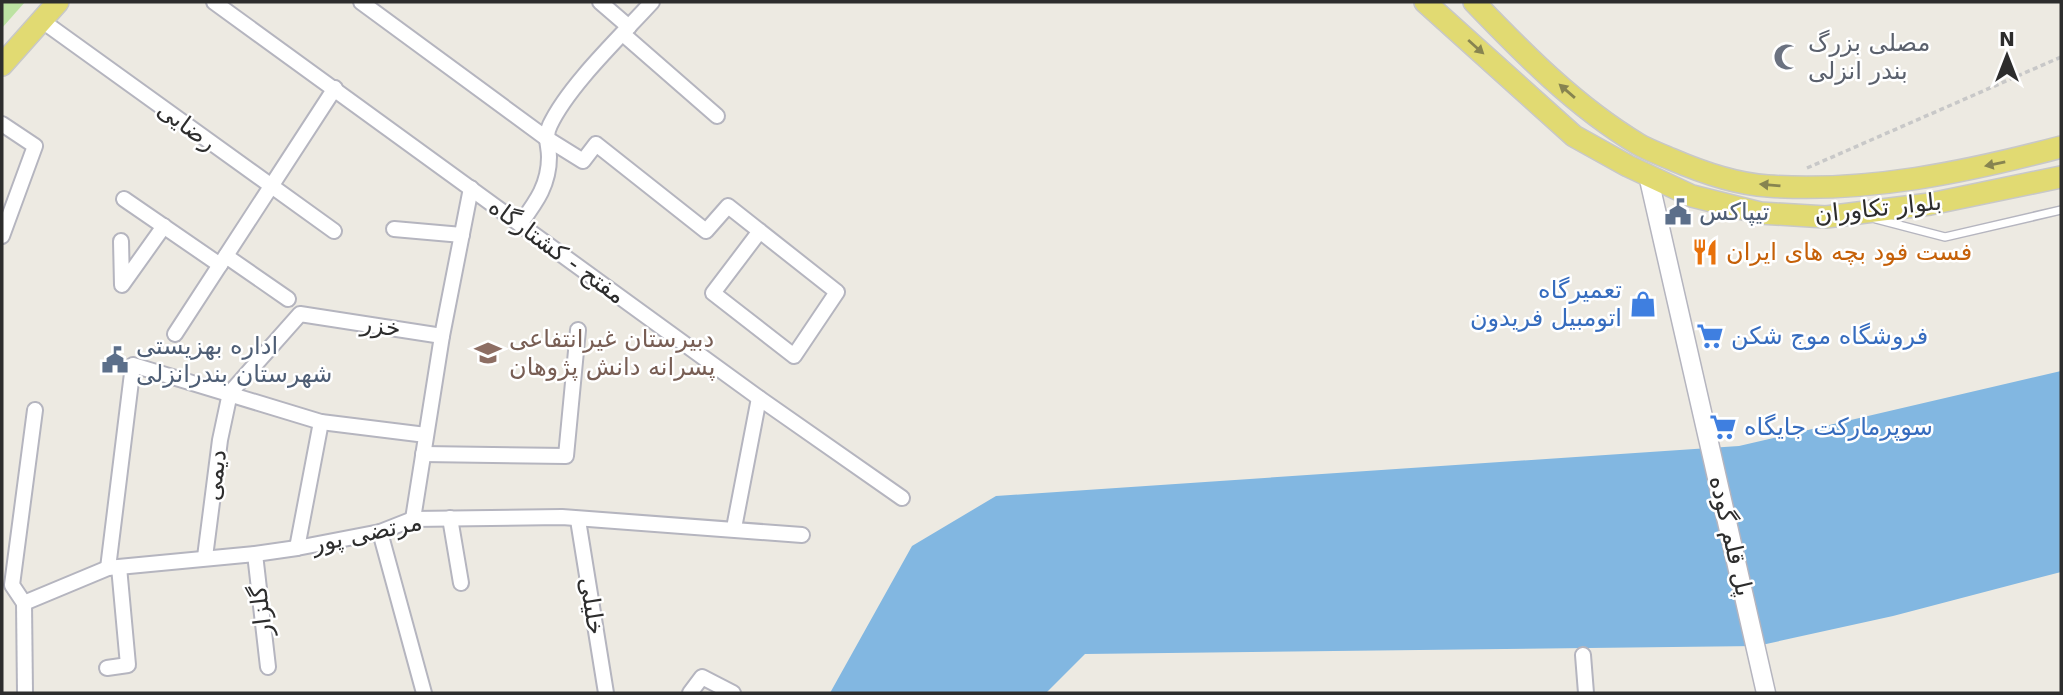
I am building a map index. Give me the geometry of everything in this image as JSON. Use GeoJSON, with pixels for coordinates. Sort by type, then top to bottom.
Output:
{"type":"FeatureCollection","features":[{"type":"Feature","properties":{"kind":"main road"},"geometry":{"type":"LineString","coordinates":[[2,65],[58,2]]}},
{"type":"Feature","properties":{"kind":"main road","name":"بلوار تکاوران"},"geometry":{"type":"LineString","coordinates":[[1425,2],[1574,136],[1628,166],[1692,196],[1760,213],[1826,217],[1930,204],[2061,177]]}},
{"type":"Feature","properties":{"kind":"main road","name":"بلوار تکاوران"},"geometry":{"type":"LineString","coordinates":[[1474,2],[1522,52],[1591,112],[1640,145],[1700,172],[1765,186],[1826,187],[1923,177],[1998,164],[2061,147]]}},
{"type":"Feature","properties":{"kind":"street","name":"مفتح - کشتارگاه"},"geometry":{"type":"LineString","coordinates":[[214,2],[759,398],[902,498]]}},
{"type":"Feature","properties":{"kind":"street"},"geometry":{"type":"LineString","coordinates":[[361,2],[546,138],[583,161],[596,144],[706,230],[728,206],[760,231],[837,292],[794,356],[713,293],[760,231]]}},
{"type":"Feature","properties":{"kind":"street"},"geometry":{"type":"LineString","coordinates":[[600,2],[626,31],[717,116]]}},
{"type":"Feature","properties":{"kind":"street"},"geometry":{"type":"LineString","coordinates":[[520,224],[542,195],[549,156],[546,138],[549,127],[565,99],[652,2]]}},
{"type":"Feature","properties":{"kind":"street","name":"رضایی"},"geometry":{"type":"LineString","coordinates":[[41,20],[334,231]]}},
{"type":"Feature","properties":{"kind":"street"},"geometry":{"type":"LineString","coordinates":[[175,334],[335,88]]}},
{"type":"Feature","properties":{"kind":"street"},"geometry":{"type":"LineString","coordinates":[[2,124],[35,146],[2,236]]}},
{"type":"Feature","properties":{"kind":"street","name":"پل قلم گوده"},"geometry":{"type":"LineString","coordinates":[[1648,174],[1766,693]]}},
{"type":"Feature","properties":{"kind":"street"},"geometry":{"type":"LineString","coordinates":[[413,519],[442,336],[471,188]]}},
{"type":"Feature","properties":{"kind":"street"},"geometry":{"type":"LineString","coordinates":[[124,199],[164,226],[288,299]]}},
{"type":"Feature","properties":{"kind":"street"},"geometry":{"type":"LineString","coordinates":[[121,241],[122,285],[164,226]]}},
{"type":"Feature","properties":{"kind":"street"},"geometry":{"type":"LineString","coordinates":[[394,229],[462,235]]}},
{"type":"Feature","properties":{"kind":"street","name":"خزر"},"geometry":{"type":"LineString","coordinates":[[230,393],[300,314],[442,336]]}},
{"type":"Feature","properties":{"kind":"street"},"geometry":{"type":"LineString","coordinates":[[423,454],[566,456],[578,330]]}},
{"type":"Feature","properties":{"kind":"street"},"geometry":{"type":"LineString","coordinates":[[107,668],[128,665],[114,567],[133,365],[321,422],[426,435]]}},
{"type":"Feature","properties":{"kind":"street","name":"دیمی"},"geometry":{"type":"LineString","coordinates":[[205,557],[220,440],[230,393]]}},
{"type":"Feature","properties":{"kind":"street"},"geometry":{"type":"LineString","coordinates":[[734,528],[759,398]]}},
{"type":"Feature","properties":{"kind":"street"},"geometry":{"type":"LineString","coordinates":[[25,693],[24,603],[12,585],[35,410]]}},
{"type":"Feature","properties":{"kind":"street"},"geometry":{"type":"LineString","coordinates":[[297,548],[321,422]]}},
{"type":"Feature","properties":{"kind":"street","name":"مرتضی پور"},"geometry":{"type":"LineString","coordinates":[[24,603],[114,567],[205,557],[255,555],[380,532],[413,519],[562,517],[802,535]]}},
{"type":"Feature","properties":{"kind":"street"},"geometry":{"type":"LineString","coordinates":[[450,518],[461,583]]}},
{"type":"Feature","properties":{"kind":"street","name":"خلیلی"},"geometry":{"type":"LineString","coordinates":[[578,520],[606,693]]}},
{"type":"Feature","properties":{"kind":"street"},"geometry":{"type":"LineString","coordinates":[[380,532],[424,693]]}},
{"type":"Feature","properties":{"kind":"street","name":"گلزار"},"geometry":{"type":"LineString","coordinates":[[255,555],[268,667]]}},
{"type":"Feature","properties":{"kind":"street"},"geometry":{"type":"LineString","coordinates":[[1583,655],[1586,693]]}},
{"type":"Feature","properties":{"kind":"street"},"geometry":{"type":"LineString","coordinates":[[690,693],[702,677],[733,693]]}},
{"type":"Feature","properties":{"kind":"lane"},"geometry":{"type":"LineString","coordinates":[[1859,213],[1912,230],[1945,237],[2061,210]]}},
{"type":"Feature","properties":{"kind":"path"},"geometry":{"type":"LineString","coordinates":[[1802,170],[2061,57]]}},
{"type":"Feature","properties":{"kind":"green space"},"geometry":{"type":"Polygon","coordinates":[[[2,2],[25,2],[2,28],[2,2]]]}},
{"type":"Feature","properties":{"kind":"water"},"geometry":{"type":"Polygon","coordinates":[[[2061,371],[2061,572],[1893,616],[1757,646],[1085,654],[1046,693],[830,693],[912,546],[996,496],[1739,446],[2061,371]]]}},
{"type":"Feature","properties":{"kind":"place","name":"مصلی بزرگ بندر انزلی"},"geometry":{"type":"Point","coordinates":[1787,57]}},
{"type":"Feature","properties":{"kind":"place","name":"تیپاکس"},"geometry":{"type":"Point","coordinates":[1678,212]}},
{"type":"Feature","properties":{"kind":"place","name":"فست فود بچه های ایران"},"geometry":{"type":"Point","coordinates":[1705,252]}},
{"type":"Feature","properties":{"kind":"place","name":"تعمیرگاه اتومبیل فریدون"},"geometry":{"type":"Point","coordinates":[1643,304]}},
{"type":"Feature","properties":{"kind":"place","name":"فروشگاه موج شکن"},"geometry":{"type":"Point","coordinates":[1710,336]}},
{"type":"Feature","properties":{"kind":"place","name":"دبیرستان غیرانتفاعی پسرانه دانش پژوهان"},"geometry":{"type":"Point","coordinates":[488,353]}},
{"type":"Feature","properties":{"kind":"place","name":"اداره بهزیستی شهرستان بندرانزلی"},"geometry":{"type":"Point","coordinates":[115,360]}},
{"type":"Feature","properties":{"kind":"place","name":"سوپرمارکت جایگاه"},"geometry":{"type":"Point","coordinates":[1723,427]}}]}
